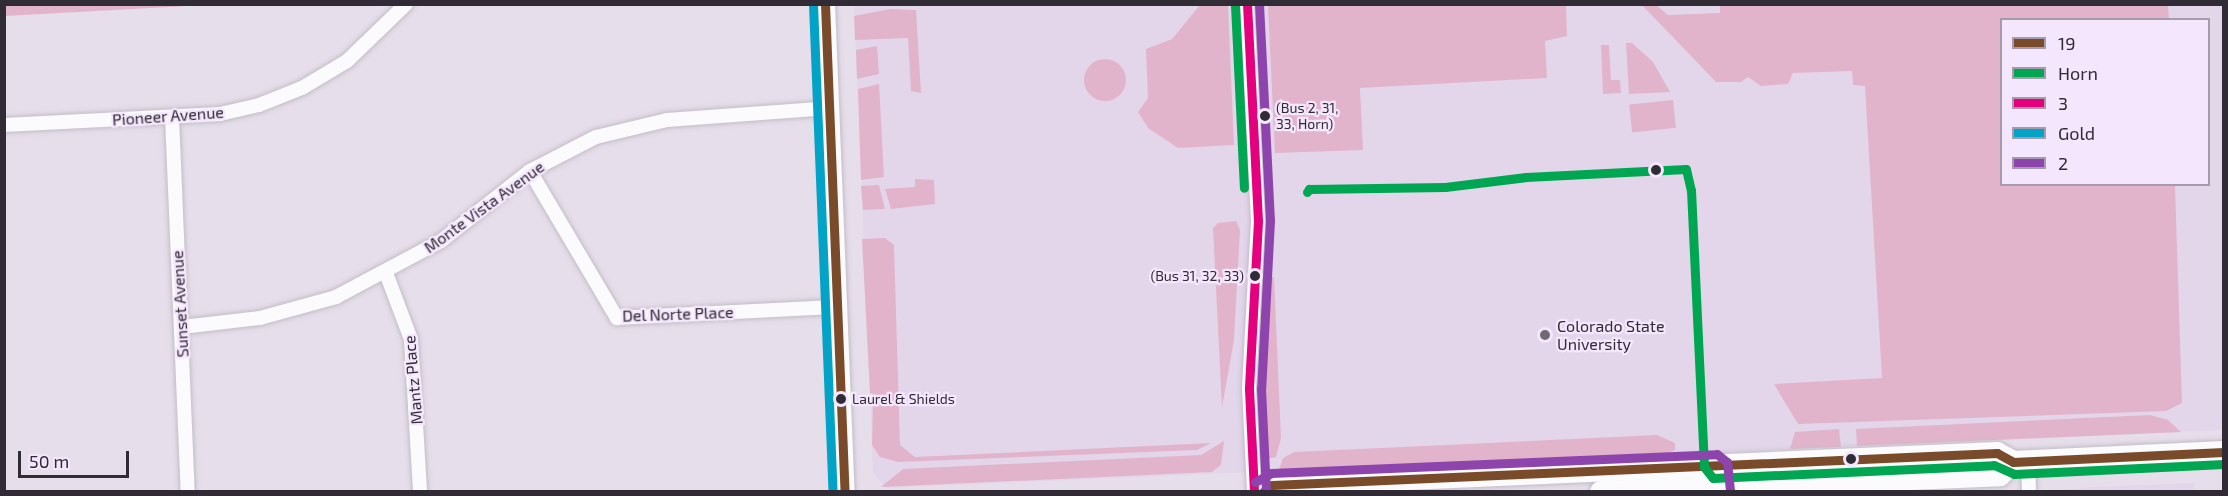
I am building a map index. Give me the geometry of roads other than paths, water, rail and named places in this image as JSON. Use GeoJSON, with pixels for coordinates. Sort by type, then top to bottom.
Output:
{"type":"FeatureCollection","features":[{"type":"Feature","properties":{"kind":"main road"},"geometry":{"type":"LineString","coordinates":[[825,4],[845,492]]}},
{"type":"Feature","properties":{"kind":"main road"},"geometry":{"type":"LineString","coordinates":[[1262,492],[1272,485],[1717,484],[2000,475],[2021,462],[2223,452]]}},
{"type":"Feature","properties":{"kind":"main road"},"geometry":{"type":"LineString","coordinates":[[1601,492],[1717,484]]}},
{"type":"Feature","properties":{"kind":"street","name":"Pioneer Avenue"},"geometry":{"type":"LineString","coordinates":[[4,125],[172,117],[240,109],[302,88],[347,61],[406,4]]}},
{"type":"Feature","properties":{"kind":"street"},"geometry":{"type":"LineString","coordinates":[[1247,4],[1258,221],[1250,390],[1254,492]]}},
{"type":"Feature","properties":{"kind":"street","name":"Monte Vista Avenue"},"geometry":{"type":"LineString","coordinates":[[182,327],[234,323],[294,310],[336,297],[386,273],[441,242],[530,171],[563,151],[627,128],[667,120],[829,108]]}},
{"type":"Feature","properties":{"kind":"street","name":"Sunset Avenue"},"geometry":{"type":"LineString","coordinates":[[172,117],[188,492]]}},
{"type":"Feature","properties":{"kind":"street","name":"Del Norte Place"},"geometry":{"type":"LineString","coordinates":[[530,171],[617,318],[837,307]]}},
{"type":"Feature","properties":{"kind":"street","name":"Mantz Place"},"geometry":{"type":"LineString","coordinates":[[386,273],[411,339],[420,492]]}},
{"type":"Feature","properties":{"kind":"street"},"geometry":{"type":"LineString","coordinates":[[2021,462],[2030,492]]}},
{"type":"Feature","properties":{"kind":"place","name":"(Bus 2, 31, 33, Horn)"},"geometry":{"type":"Point","coordinates":[1265,116]}},
{"type":"Feature","properties":{"kind":"place","name":"(Bus 31, 32, 33)"},"geometry":{"type":"Point","coordinates":[1255,276]}},
{"type":"Feature","properties":{"kind":"place","name":"Colorado State University"},"geometry":{"type":"Point","coordinates":[1545,335]}},
{"type":"Feature","properties":{"kind":"place","name":"Laurel & Shields"},"geometry":{"type":"Point","coordinates":[841,399]}}]}
